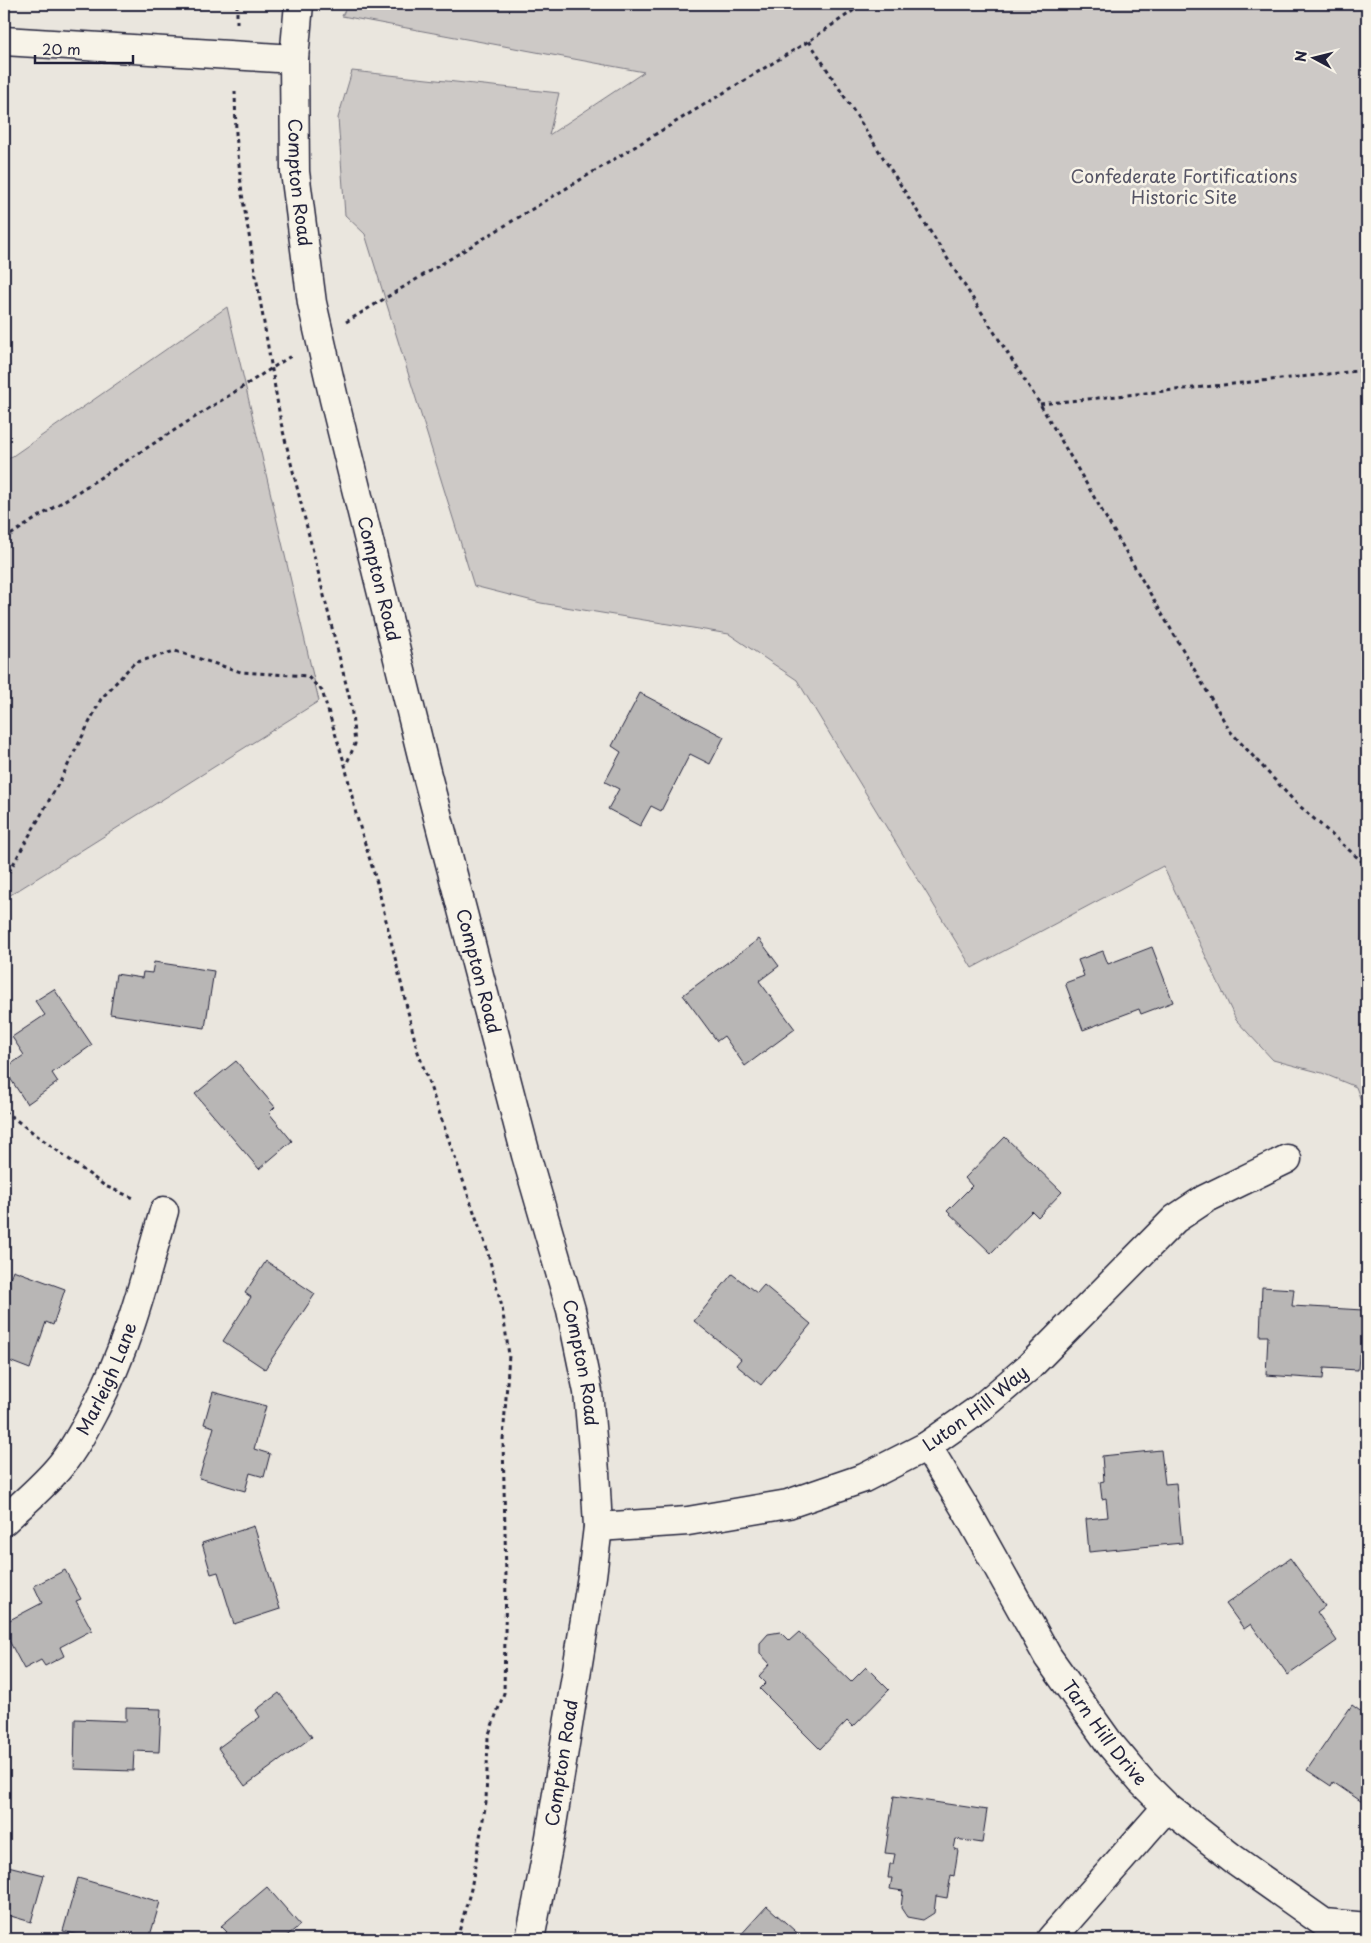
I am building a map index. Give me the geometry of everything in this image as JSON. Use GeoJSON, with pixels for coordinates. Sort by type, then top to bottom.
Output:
{"type":"FeatureCollection","features":[{"type":"Feature","properties":{"kind":"street","name":"Compton Road"},"geometry":{"type":"LineString","coordinates":[[299,4],[294,59],[295,172],[312,303],[427,778],[526,1155],[571,1310],[588,1392],[598,1527],[552,1828],[530,1939]]}},
{"type":"Feature","properties":{"kind":"street"},"geometry":{"type":"LineString","coordinates":[[4,41],[294,59]]}},
{"type":"Feature","properties":{"kind":"street","name":"Luton Hill Way"},"geometry":{"type":"LineString","coordinates":[[598,1527],[688,1521],[788,1504],[864,1478],[927,1446],[981,1408],[1030,1366],[1175,1219],[1205,1199],[1287,1159]]}},
{"type":"Feature","properties":{"kind":"street","name":"Marleigh Lane"},"geometry":{"type":"LineString","coordinates":[[4,1521],[41,1487],[62,1464],[84,1432],[113,1375],[127,1339],[164,1211]]}},
{"type":"Feature","properties":{"kind":"street","name":"Tarn Hill Drive"},"geometry":{"type":"LineString","coordinates":[[927,1446],[966,1510],[1048,1656],[1110,1744],[1141,1781],[1167,1807],[1235,1860],[1324,1923],[1367,1927]]}},
{"type":"Feature","properties":{"kind":"street"},"geometry":{"type":"LineString","coordinates":[[1051,1939],[1167,1807]]}},
{"type":"Feature","properties":{"kind":"path"},"geometry":{"type":"LineString","coordinates":[[237,4],[238,23]]}},
{"type":"Feature","properties":{"kind":"path"},"geometry":{"type":"LineString","coordinates":[[4,539],[271,367],[809,41],[863,4]]}},
{"type":"Feature","properties":{"kind":"path"},"geometry":{"type":"LineString","coordinates":[[809,41],[1040,404],[1230,731],[1294,801],[1367,866]]}},
{"type":"Feature","properties":{"kind":"path"},"geometry":{"type":"LineString","coordinates":[[235,91],[236,134],[242,194],[281,423],[351,704],[355,744],[346,766]]}},
{"type":"Feature","properties":{"kind":"path"},"geometry":{"type":"LineString","coordinates":[[1040,404],[1367,370]]}},
{"type":"Feature","properties":{"kind":"path"},"geometry":{"type":"LineString","coordinates":[[4,878],[61,778],[101,699],[134,663],[174,651],[241,672],[307,676],[322,691],[346,766],[356,814],[377,883],[416,1049],[486,1246],[502,1307],[509,1356],[503,1440],[506,1577],[504,1693],[488,1737],[486,1802],[471,1889],[457,1939]]}},
{"type":"Feature","properties":{"kind":"path"},"geometry":{"type":"LineString","coordinates":[[4,1111],[105,1186],[164,1211]]}},
{"type":"Feature","properties":{"kind":"green space","name":"Confederate Fortifications Historic Site"},"geometry":{"type":"Polygon","coordinates":[[[348,4],[1367,4],[1367,1117],[1356,1087],[1322,1073],[1273,1060],[1236,1020],[1163,866],[972,968],[797,680],[729,634],[541,603],[474,586],[365,234],[345,215],[338,118],[352,71],[559,93],[549,135],[644,72],[342,16],[348,4]]]}},
{"type":"Feature","properties":{"kind":"green space"},"geometry":{"type":"Polygon","coordinates":[[[227,307],[319,701],[4,899],[4,462],[227,307]]]}},
{"type":"Feature","properties":{"kind":"building"},"geometry":{"type":"Polygon","coordinates":[[[640,693],[724,737],[710,764],[690,754],[661,811],[651,806],[640,826],[608,809],[619,789],[605,782],[621,752],[612,746],[640,693]]]}},
{"type":"Feature","properties":{"kind":"building"},"geometry":{"type":"Polygon","coordinates":[[[759,939],[779,966],[759,981],[795,1029],[745,1066],[724,1036],[717,1041],[683,995],[759,939]]]}},
{"type":"Feature","properties":{"kind":"building"},"geometry":{"type":"Polygon","coordinates":[[[1152,947],[1173,1002],[1141,1014],[1139,1009],[1083,1030],[1065,983],[1084,976],[1078,960],[1103,951],[1108,964],[1152,947]]]}},
{"type":"Feature","properties":{"kind":"building"},"geometry":{"type":"Polygon","coordinates":[[[154,962],[214,971],[205,1028],[110,1014],[116,974],[142,978],[143,972],[152,973],[154,962]]]}},
{"type":"Feature","properties":{"kind":"building"},"geometry":{"type":"Polygon","coordinates":[[[54,989],[92,1045],[52,1073],[58,1082],[27,1104],[4,1069],[24,1055],[12,1037],[45,1015],[35,1001],[54,989]]]}},
{"type":"Feature","properties":{"kind":"building"},"geometry":{"type":"Polygon","coordinates":[[[236,1061],[275,1107],[269,1113],[292,1141],[259,1169],[195,1094],[236,1061]]]}},
{"type":"Feature","properties":{"kind":"building"},"geometry":{"type":"Polygon","coordinates":[[[1005,1137],[1062,1192],[1038,1217],[1032,1211],[991,1253],[947,1211],[972,1186],[965,1178],[1005,1137]]]}},
{"type":"Feature","properties":{"kind":"building"},"geometry":{"type":"Polygon","coordinates":[[[266,1261],[315,1294],[265,1369],[223,1341],[251,1297],[245,1293],[266,1261]]]}},
{"type":"Feature","properties":{"kind":"building"},"geometry":{"type":"Polygon","coordinates":[[[13,1270],[65,1289],[53,1325],[46,1322],[30,1369],[4,1359],[4,1296],[13,1270]]]}},
{"type":"Feature","properties":{"kind":"building"},"geometry":{"type":"Polygon","coordinates":[[[732,1274],[757,1293],[764,1285],[811,1324],[761,1385],[736,1365],[741,1359],[694,1321],[732,1274]]]}},
{"type":"Feature","properties":{"kind":"building"},"geometry":{"type":"Polygon","coordinates":[[[1262,1287],[1294,1289],[1292,1306],[1363,1310],[1362,1326],[1367,1326],[1367,1355],[1359,1354],[1358,1370],[1324,1368],[1323,1379],[1266,1375],[1268,1336],[1260,1336],[1262,1287]]]}},
{"type":"Feature","properties":{"kind":"building"},"geometry":{"type":"Polygon","coordinates":[[[213,1392],[266,1406],[254,1449],[270,1454],[264,1477],[250,1473],[245,1491],[199,1478],[214,1427],[204,1424],[213,1392]]]}},
{"type":"Feature","properties":{"kind":"building"},"geometry":{"type":"Polygon","coordinates":[[[1161,1450],[1165,1484],[1176,1483],[1182,1543],[1089,1552],[1086,1519],[1108,1517],[1106,1498],[1102,1499],[1100,1482],[1104,1481],[1102,1456],[1161,1450]]]}},
{"type":"Feature","properties":{"kind":"building"},"geometry":{"type":"Polygon","coordinates":[[[254,1526],[280,1609],[234,1624],[218,1572],[211,1574],[202,1543],[254,1526]]]}},
{"type":"Feature","properties":{"kind":"building"},"geometry":{"type":"Polygon","coordinates":[[[1290,1558],[1325,1606],[1317,1612],[1337,1641],[1288,1675],[1251,1624],[1244,1629],[1226,1604],[1290,1558]]]}},
{"type":"Feature","properties":{"kind":"building"},"geometry":{"type":"Polygon","coordinates":[[[65,1570],[81,1599],[76,1601],[92,1630],[60,1647],[64,1656],[45,1666],[41,1660],[24,1669],[4,1631],[4,1623],[42,1603],[34,1586],[65,1570]]]}},
{"type":"Feature","properties":{"kind":"building"},"geometry":{"type":"Polygon","coordinates":[[[780,1632],[789,1641],[799,1632],[851,1682],[866,1667],[889,1690],[853,1727],[847,1721],[820,1749],[760,1689],[766,1683],[759,1676],[770,1664],[760,1653],[760,1643],[768,1634],[780,1632]]]}},
{"type":"Feature","properties":{"kind":"building"},"geometry":{"type":"Polygon","coordinates":[[[279,1693],[312,1737],[245,1786],[218,1748],[260,1717],[256,1710],[279,1693]]]}},
{"type":"Feature","properties":{"kind":"building"},"geometry":{"type":"Polygon","coordinates":[[[1352,1705],[1367,1716],[1367,1802],[1365,1804],[1333,1782],[1331,1786],[1307,1770],[1352,1705]]]}},
{"type":"Feature","properties":{"kind":"building"},"geometry":{"type":"Polygon","coordinates":[[[126,1708],[161,1709],[159,1752],[134,1751],[133,1771],[74,1769],[75,1719],[126,1721],[126,1708]]]}},
{"type":"Feature","properties":{"kind":"building"},"geometry":{"type":"Polygon","coordinates":[[[894,1796],[987,1810],[982,1843],[956,1839],[954,1849],[958,1850],[954,1876],[951,1875],[947,1898],[936,1896],[934,1913],[923,1920],[907,1917],[901,1908],[903,1891],[890,1889],[892,1878],[888,1878],[890,1864],[893,1864],[895,1854],[885,1853],[894,1796]]]}},
{"type":"Feature","properties":{"kind":"building"},"geometry":{"type":"Polygon","coordinates":[[[4,1865],[44,1875],[31,1922],[4,1914],[4,1865]]]}},
{"type":"Feature","properties":{"kind":"building"},"geometry":{"type":"Polygon","coordinates":[[[78,1878],[160,1902],[149,1939],[115,1939],[95,1934],[93,1939],[63,1931],[78,1878]]]}},
{"type":"Feature","properties":{"kind":"building"},"geometry":{"type":"Polygon","coordinates":[[[267,1887],[300,1925],[283,1939],[219,1939],[227,1932],[221,1926],[267,1887]]]}},
{"type":"Feature","properties":{"kind":"building"},"geometry":{"type":"Polygon","coordinates":[[[767,1906],[804,1939],[737,1939],[767,1906]]]}}]}
